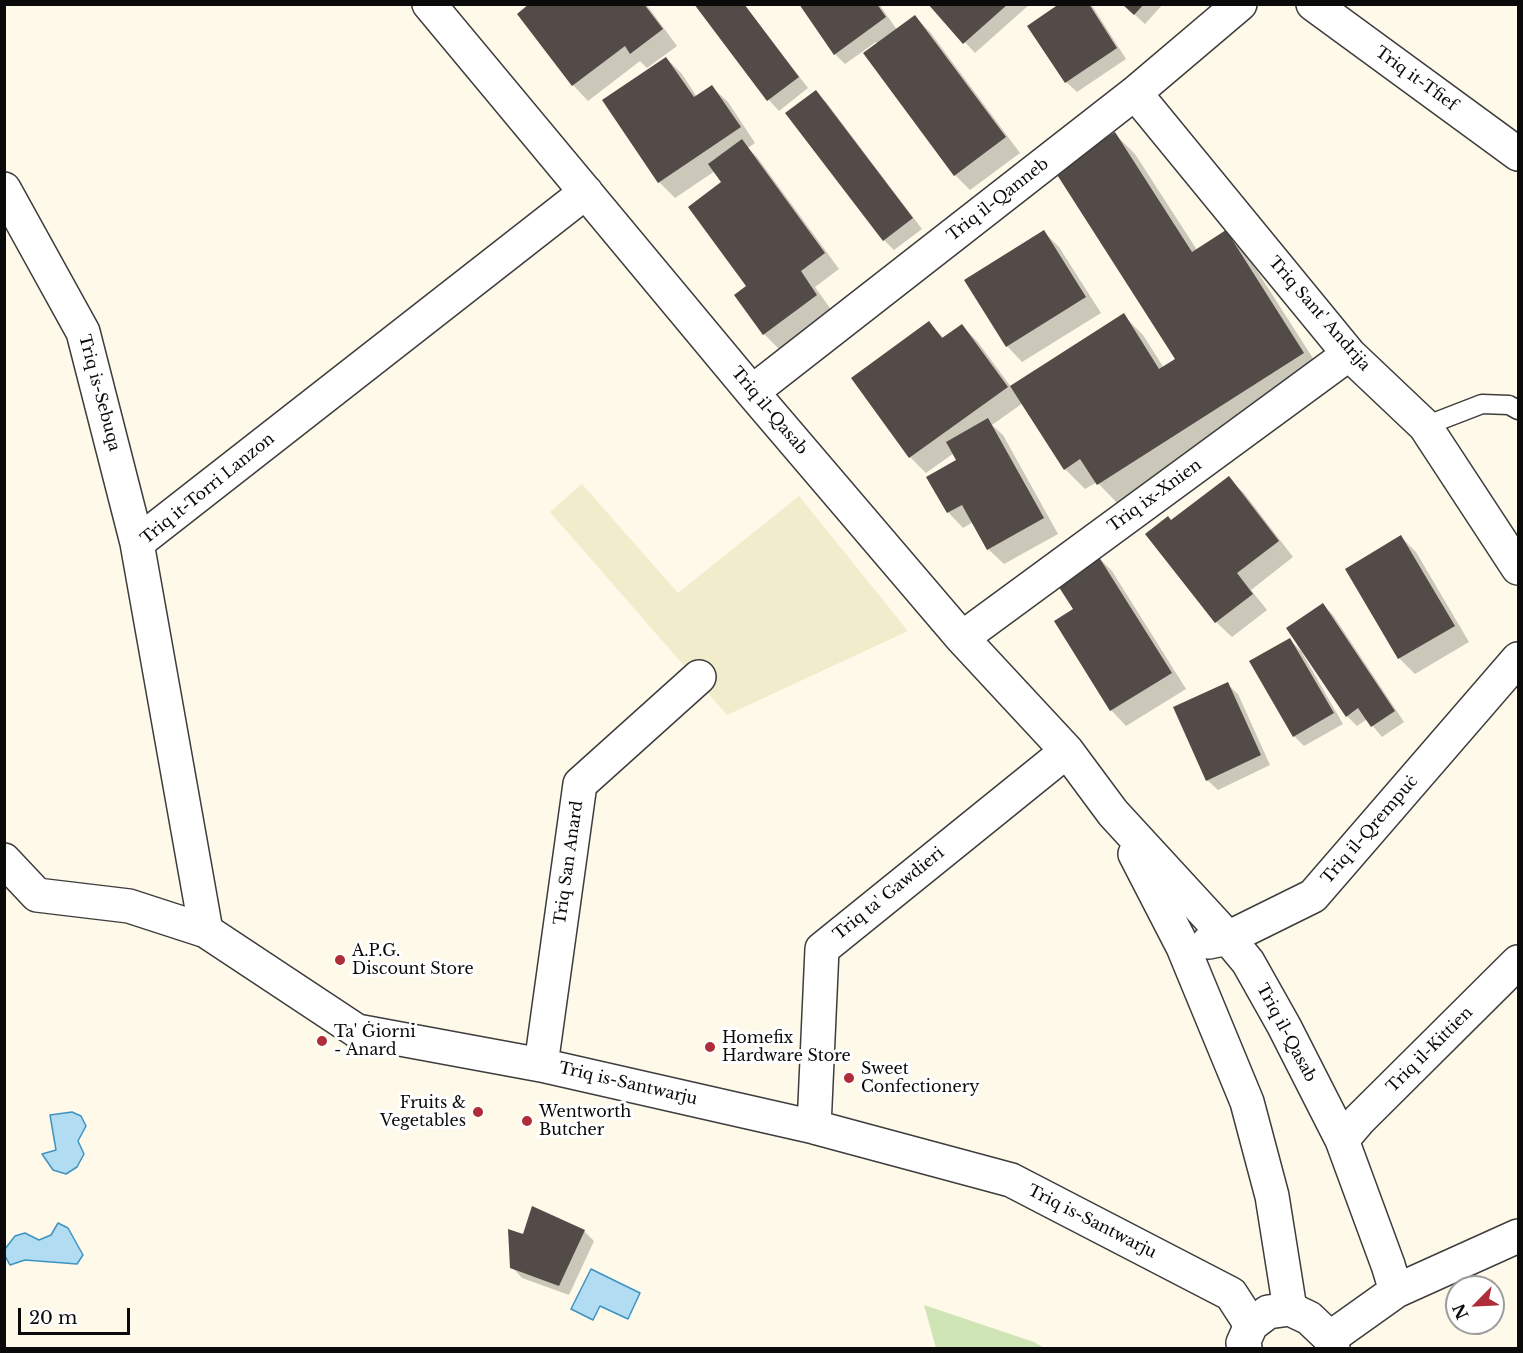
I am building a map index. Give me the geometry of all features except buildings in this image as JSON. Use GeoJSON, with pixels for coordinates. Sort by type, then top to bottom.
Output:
{"type":"FeatureCollection","features":[{"type":"Feature","properties":{"kind":"street","name":"Triq il-Qasab"},"geometry":{"type":"LineString","coordinates":[[429,4],[752,392],[962,638],[1068,751],[1113,813],[1248,962],[1284,1026],[1342,1140],[1396,1292]]}},
{"type":"Feature","properties":{"kind":"street","name":"Triq il-Qanneb"},"geometry":{"type":"LineString","coordinates":[[752,392],[1135,93],[1240,4]]}},
{"type":"Feature","properties":{"kind":"street","name":"Triq it-Tfief"},"geometry":{"type":"LineString","coordinates":[[1313,4],[1518,154]]}},
{"type":"Feature","properties":{"kind":"street","name":"Triq Sant' Andrija"},"geometry":{"type":"LineString","coordinates":[[1135,93],[1349,354],[1425,426],[1518,567]]}},
{"type":"Feature","properties":{"kind":"street","name":"Triq is-Sebuqa"},"geometry":{"type":"LineString","coordinates":[[4,189],[83,332],[137,543]]}},
{"type":"Feature","properties":{"kind":"street","name":"Triq it-Torri Lanzon"},"geometry":{"type":"LineString","coordinates":[[206,931],[137,543],[586,192]]}},
{"type":"Feature","properties":{"kind":"street","name":"Triq ix-Xnien"},"geometry":{"type":"LineString","coordinates":[[962,638],[1349,354]]}},
{"type":"Feature","properties":{"kind":"street","name":"Triq il-Qrempuċ"},"geometry":{"type":"LineString","coordinates":[[1183,946],[1228,938],[1313,896],[1518,659]]}},
{"type":"Feature","properties":{"kind":"street","name":"Triq San Anard"},"geometry":{"type":"LineString","coordinates":[[541,1065],[580,783],[699,677]]}},
{"type":"Feature","properties":{"kind":"street","name":"Triq ta' Gawdieri"},"geometry":{"type":"LineString","coordinates":[[814,1127],[822,949],[1068,751]]}},
{"type":"Feature","properties":{"kind":"street","name":"Triq il-Qasab"},"geometry":{"type":"LineString","coordinates":[[1113,813],[1183,946],[1247,1102],[1272,1196],[1290,1309]]}},
{"type":"Feature","properties":{"kind":"street","name":"Triq is-Santwarju"},"geometry":{"type":"LineString","coordinates":[[4,860],[37,895],[129,906],[206,931],[357,1031],[541,1065],[814,1127],[1011,1180],[1231,1294],[1248,1337]]}},
{"type":"Feature","properties":{"kind":"street","name":"Triq il-Kittien"},"geometry":{"type":"LineString","coordinates":[[1342,1140],[1359,1120],[1518,962]]}},
{"type":"Feature","properties":{"kind":"street"},"geometry":{"type":"LineString","coordinates":[[1248,1337],[1268,1312],[1290,1309],[1309,1318],[1332,1343],[1396,1292],[1518,1236]]}},
{"type":"Feature","properties":{"kind":"lane"},"geometry":{"type":"LineString","coordinates":[[1425,426],[1482,404],[1509,405],[1518,410]]}},
{"type":"Feature","properties":{"kind":"shaded area"},"geometry":{"type":"Polygon","coordinates":[[[582,484],[678,593],[799,496],[908,631],[727,715],[550,512],[582,484]]]}},
{"type":"Feature","properties":{"kind":"green space"},"geometry":{"type":"Polygon","coordinates":[[[924,1305],[1034,1342],[1044,1348],[936,1348],[924,1305]]]}},
{"type":"Feature","properties":{"kind":"water"},"geometry":{"type":"Polygon","coordinates":[[[72,1112],[81,1116],[86,1126],[78,1141],[84,1154],[77,1167],[66,1174],[53,1170],[42,1154],[56,1150],[50,1115],[72,1112]]]}},
{"type":"Feature","properties":{"kind":"water"},"geometry":{"type":"Polygon","coordinates":[[[58,1223],[68,1228],[83,1255],[77,1264],[25,1260],[10,1265],[5,1256],[5,1249],[15,1236],[25,1233],[39,1240],[51,1235],[58,1223]]]}},
{"type":"Feature","properties":{"kind":"water"},"geometry":{"type":"Polygon","coordinates":[[[591,1269],[640,1293],[628,1319],[600,1306],[593,1320],[571,1309],[591,1269]]]}},
{"type":"Feature","properties":{"kind":"place","name":"A.P.G. Discount Store"},"geometry":{"type":"Point","coordinates":[340,960]}},
{"type":"Feature","properties":{"kind":"place","name":"Ta' Ġiorni - Anard"},"geometry":{"type":"Point","coordinates":[322,1041]}},
{"type":"Feature","properties":{"kind":"place","name":"Homefix Hardware Store"},"geometry":{"type":"Point","coordinates":[710,1047]}},
{"type":"Feature","properties":{"kind":"place","name":"Sweet Confectionery"},"geometry":{"type":"Point","coordinates":[849,1078]}},
{"type":"Feature","properties":{"kind":"place","name":"Fruits & Vegetables"},"geometry":{"type":"Point","coordinates":[478,1112]}},
{"type":"Feature","properties":{"kind":"place","name":"Wentworth Butcher"},"geometry":{"type":"Point","coordinates":[527,1121]}}]}
